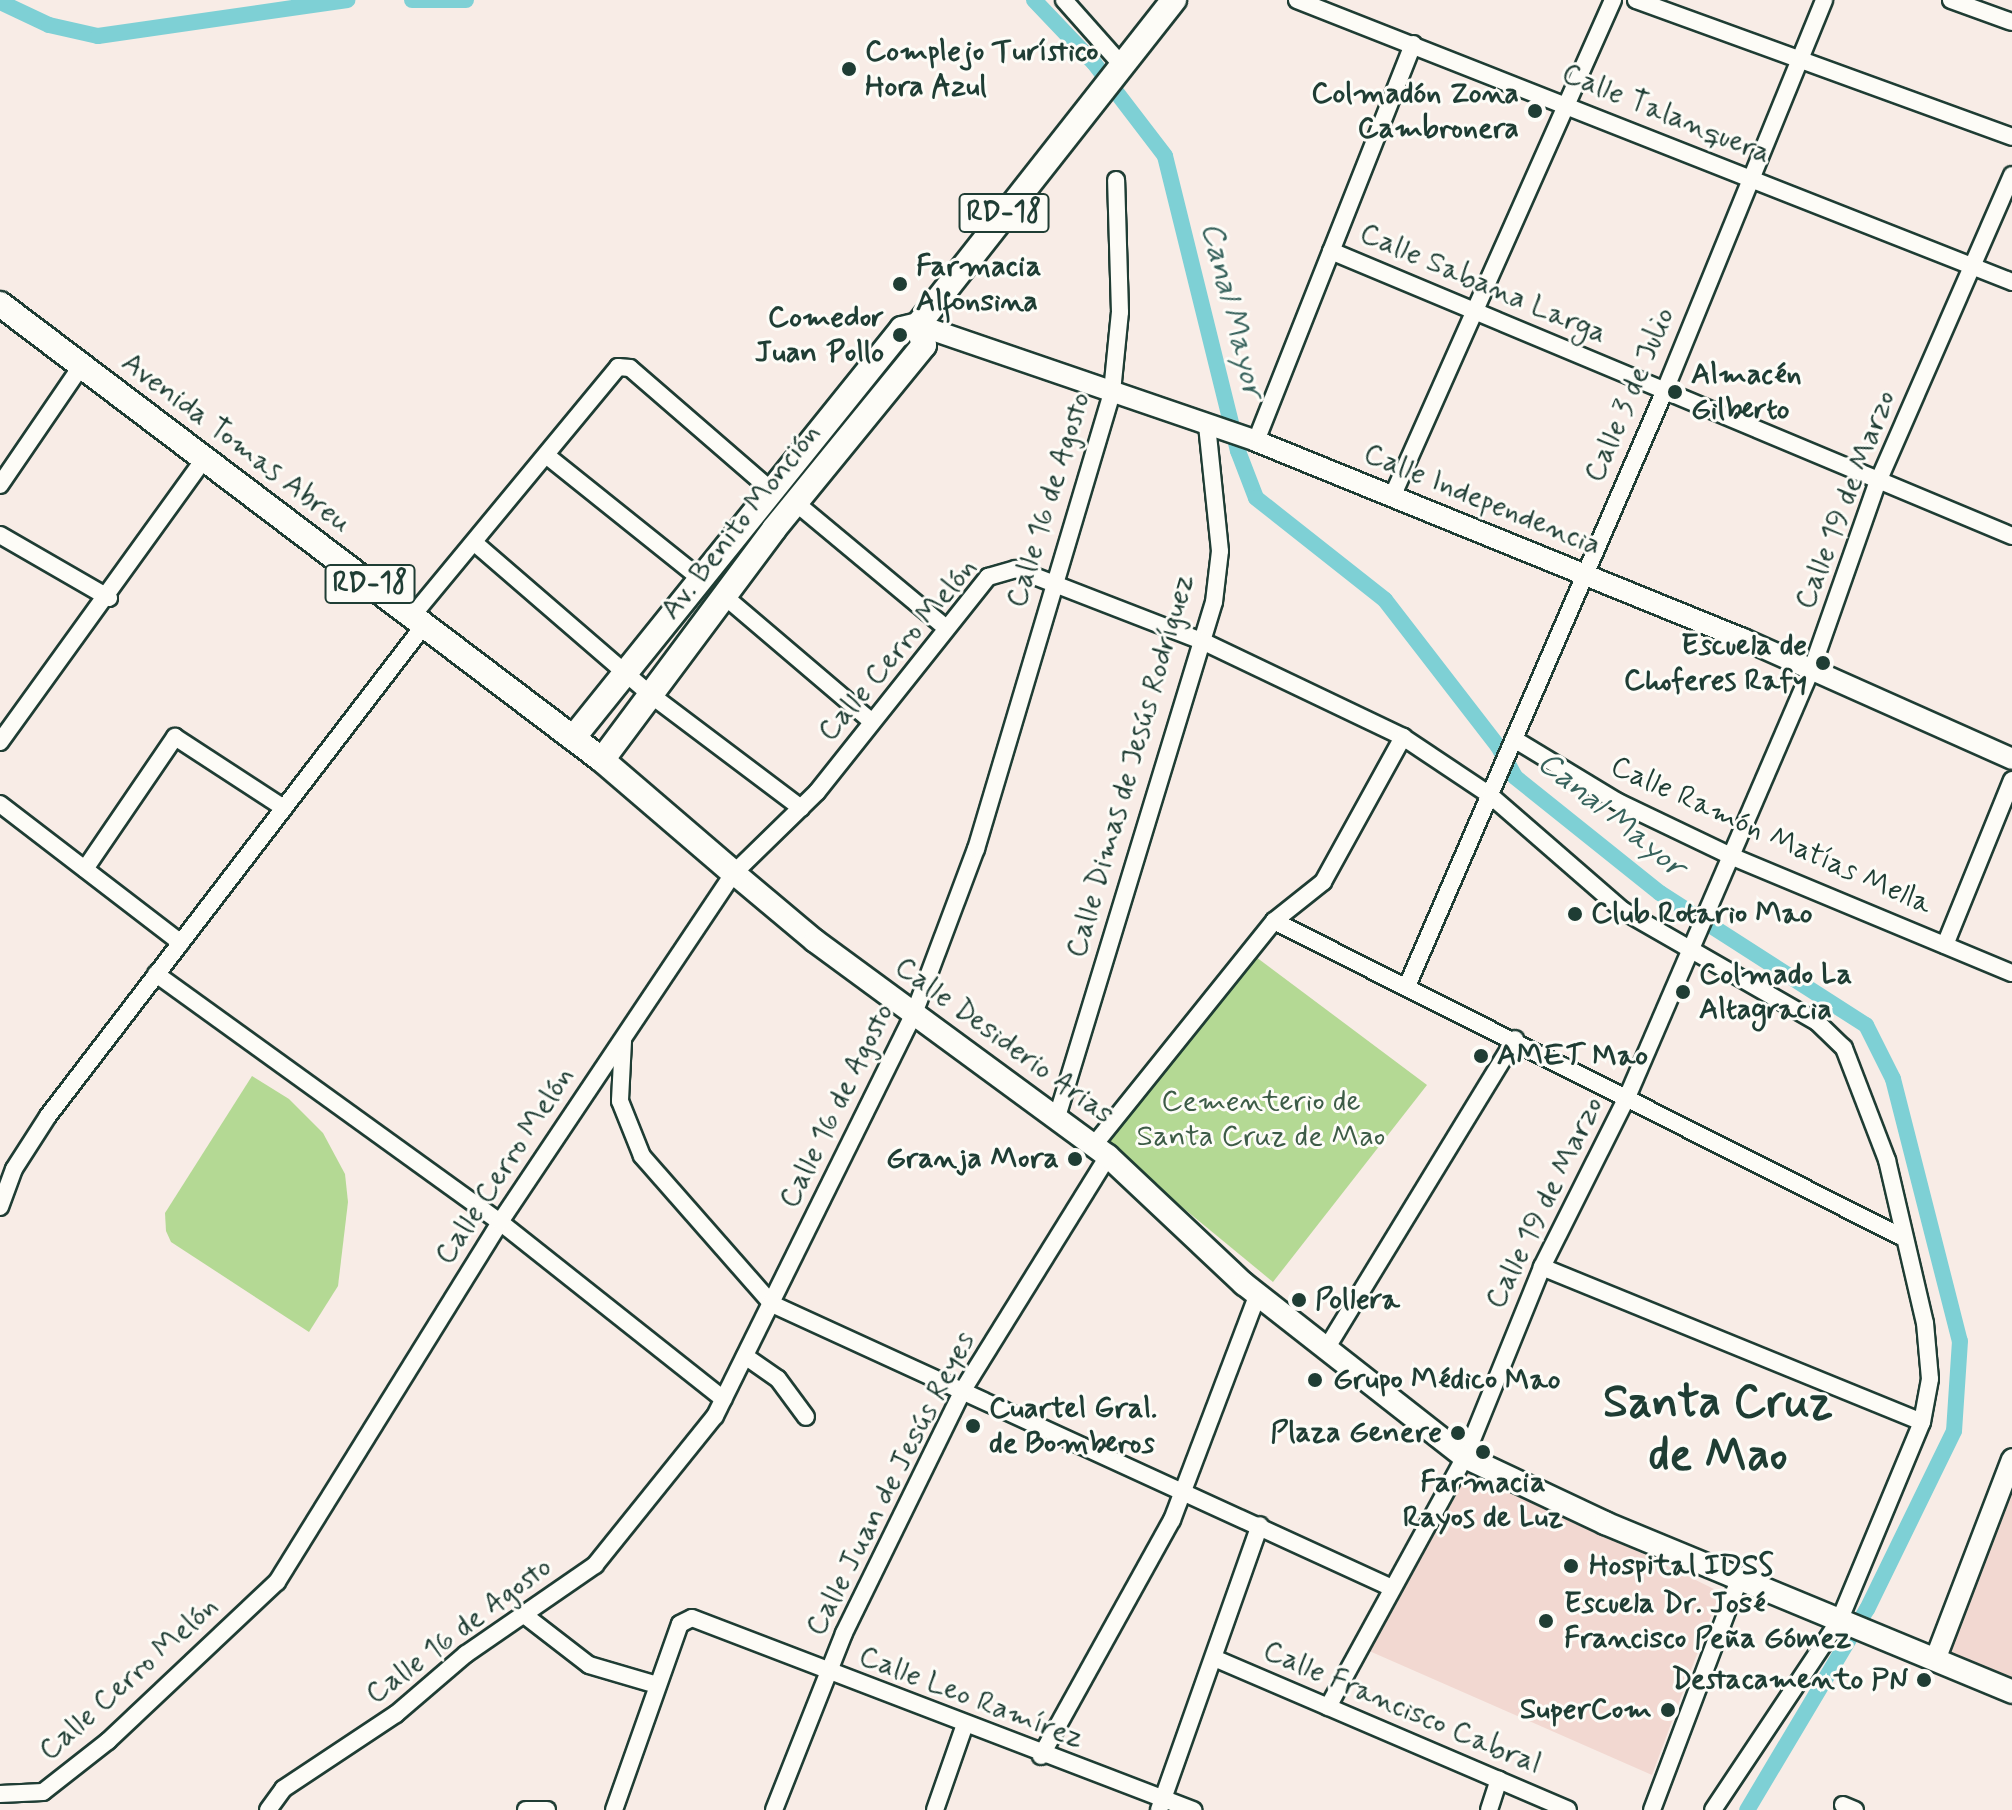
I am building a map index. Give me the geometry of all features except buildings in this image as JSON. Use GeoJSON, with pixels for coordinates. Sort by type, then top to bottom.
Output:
{"type":"FeatureCollection","features":[{"type":"Feature","properties":{"kind":"main road","name":"Av. Benito Monción"},"geometry":{"type":"LineString","coordinates":[[573,738],[627,675],[902,329],[918,325],[1118,65],[1174,0]]}},
{"type":"Feature","properties":{"kind":"main road","name":"Avenida Tomas Abreu"},"geometry":{"type":"LineString","coordinates":[[0,304],[602,760],[734,873]]}},
{"type":"Feature","properties":{"kind":"main road","name":"Av. Benito Monción"},"geometry":{"type":"LineString","coordinates":[[602,760],[723,595],[924,345],[918,325]]}},
{"type":"Feature","properties":{"kind":"main road","name":"Calle Desiderio Arias"},"geometry":{"type":"LineString","coordinates":[[734,873],[815,941],[915,1011],[1101,1150],[1258,1294],[1465,1457],[1739,1580],[2012,1692]]}},
{"type":"Feature","properties":{"kind":"street"},"geometry":{"type":"LineString","coordinates":[[1064,0],[1118,65]]}},
{"type":"Feature","properties":{"kind":"street","name":"Calle Talanquera"},"geometry":{"type":"LineString","coordinates":[[1297,0],[1567,103],[1972,269],[2012,282]]}},
{"type":"Feature","properties":{"kind":"street"},"geometry":{"type":"LineString","coordinates":[[1392,497],[1613,0]]}},
{"type":"Feature","properties":{"kind":"street"},"geometry":{"type":"LineString","coordinates":[[1636,0],[1798,62],[2012,137]]}},
{"type":"Feature","properties":{"kind":"street","name":"Calle 3 de Julio"},"geometry":{"type":"LineString","coordinates":[[1407,986],[1665,390],[1824,0]]}},
{"type":"Feature","properties":{"kind":"street"},"geometry":{"type":"LineString","coordinates":[[1951,0],[2012,22]]}},
{"type":"Feature","properties":{"kind":"street"},"geometry":{"type":"LineString","coordinates":[[1254,440],[1413,44]]}},
{"type":"Feature","properties":{"kind":"street","name":"Calle 19 de Marzo"},"geometry":{"type":"LineString","coordinates":[[1328,1707],[1465,1457],[1542,1267],[1628,1095],[1811,671],[1877,484],[2012,175]]}},
{"type":"Feature","properties":{"kind":"street","name":"Calle 16 de Agosto"},"geometry":{"type":"LineString","coordinates":[[268,1810],[283,1789],[396,1714],[523,1614],[595,1565],[723,1399],[915,1011],[976,849],[1112,392],[1120,312],[1116,180]]}},
{"type":"Feature","properties":{"kind":"street","name":"Calle Sabana Larga"},"geometry":{"type":"LineString","coordinates":[[1331,251],[1665,390],[1877,484],[2012,536]]}},
{"type":"Feature","properties":{"kind":"street","name":"Calle Independencia"},"geometry":{"type":"LineString","coordinates":[[918,325],[1254,440],[1584,574],[2012,759]]}},
{"type":"Feature","properties":{"kind":"street"},"geometry":{"type":"LineString","coordinates":[[0,485],[82,365]]}},
{"type":"Feature","properties":{"kind":"street"},"geometry":{"type":"LineString","coordinates":[[0,1207],[14,1169],[48,1116],[284,808],[476,544],[618,367],[630,368],[771,490]]}},
{"type":"Feature","properties":{"kind":"street","name":"Calle Dimas de Jesús Rodríguez"},"geometry":{"type":"LineString","coordinates":[[1057,1117],[1202,641],[1220,551],[1211,427]]}},
{"type":"Feature","properties":{"kind":"street"},"geometry":{"type":"LineString","coordinates":[[546,455],[701,579]]}},
{"type":"Feature","properties":{"kind":"street"},"geometry":{"type":"LineString","coordinates":[[0,742],[109,598],[205,458]]}},
{"type":"Feature","properties":{"kind":"street"},"geometry":{"type":"LineString","coordinates":[[796,503],[946,628]]}},
{"type":"Feature","properties":{"kind":"street"},"geometry":{"type":"LineString","coordinates":[[0,535],[109,598]]}},
{"type":"Feature","properties":{"kind":"street"},"geometry":{"type":"LineString","coordinates":[[476,544],[651,695],[801,808]]}},
{"type":"Feature","properties":{"kind":"street","name":"Calle Cerro Melón"},"geometry":{"type":"LineString","coordinates":[[0,1794],[43,1792],[108,1741],[277,1582],[500,1222],[734,873],[801,808],[946,628],[1000,569],[1054,581]]}},
{"type":"Feature","properties":{"kind":"street"},"geometry":{"type":"LineString","coordinates":[[1054,581],[1202,641],[1403,737],[1491,796],[1622,910],[1694,947],[1817,1022],[1844,1048],[1887,1160],[1900,1236],[1925,1323],[1930,1379],[1922,1422],[1852,1626],[1713,1810]]}},
{"type":"Feature","properties":{"kind":"street"},"geometry":{"type":"LineString","coordinates":[[723,595],[871,721]]}},
{"type":"Feature","properties":{"kind":"street"},"geometry":{"type":"LineString","coordinates":[[85,869],[175,737],[284,808]]}},
{"type":"Feature","properties":{"kind":"street","name":"Calle Juan de Jesús Reyes"},"geometry":{"type":"LineString","coordinates":[[774,1810],[829,1674],[963,1390],[1101,1150],[1274,921],[1323,882],[1403,737]]}},
{"type":"Feature","properties":{"kind":"street","name":"Calle Ramón Matías Mella"},"geometry":{"type":"LineString","coordinates":[[1513,742],[1618,802],[1733,857],[2012,973]]}},
{"type":"Feature","properties":{"kind":"street"},"geometry":{"type":"LineString","coordinates":[[1945,945],[2012,780]]}},
{"type":"Feature","properties":{"kind":"street"},"geometry":{"type":"LineString","coordinates":[[0,804],[181,943]]}},
{"type":"Feature","properties":{"kind":"street"},"geometry":{"type":"LineString","coordinates":[[1274,921],[1628,1095],[1900,1236]]}},
{"type":"Feature","properties":{"kind":"street"},"geometry":{"type":"LineString","coordinates":[[156,974],[500,1222],[723,1399]]}},
{"type":"Feature","properties":{"kind":"street"},"geometry":{"type":"LineString","coordinates":[[623,1038],[620,1101],[642,1156],[772,1304],[1184,1489],[1392,1588]]}},
{"type":"Feature","properties":{"kind":"street"},"geometry":{"type":"LineString","coordinates":[[1326,1349],[1515,1039]]}},
{"type":"Feature","properties":{"kind":"street"},"geometry":{"type":"LineString","coordinates":[[1542,1267],[1922,1422]]}},
{"type":"Feature","properties":{"kind":"street"},"geometry":{"type":"LineString","coordinates":[[1041,1756],[1184,1489],[1258,1294]]}},
{"type":"Feature","properties":{"kind":"street"},"geometry":{"type":"LineString","coordinates":[[745,1356],[778,1379],[806,1417]]}},
{"type":"Feature","properties":{"kind":"street"},"geometry":{"type":"LineString","coordinates":[[1935,1660],[2012,1459]]}},
{"type":"Feature","properties":{"kind":"street"},"geometry":{"type":"LineString","coordinates":[[1161,1804],[1260,1525]]}},
{"type":"Feature","properties":{"kind":"street"},"geometry":{"type":"LineString","coordinates":[[1652,1810],[1739,1580]]}},
{"type":"Feature","properties":{"kind":"street"},"geometry":{"type":"LineString","coordinates":[[523,1614],[589,1665],[657,1685],[614,1810]]}},
{"type":"Feature","properties":{"kind":"street","name":"Calle Leo Ramírez"},"geometry":{"type":"LineString","coordinates":[[657,1685],[686,1619],[1161,1804],[1193,1810]]}},
{"type":"Feature","properties":{"kind":"street","name":"Calle Francisco Cabral"},"geometry":{"type":"LineString","coordinates":[[1214,1658],[1568,1810]]}},
{"type":"Feature","properties":{"kind":"street"},"geometry":{"type":"LineString","coordinates":[[935,1810],[964,1727]]}},
{"type":"Feature","properties":{"kind":"street"},"geometry":{"type":"LineString","coordinates":[[1489,1810],[1499,1780]]}},
{"type":"Feature","properties":{"kind":"street"},"geometry":{"type":"LineString","coordinates":[[526,1810],[547,1810]]}},
{"type":"Feature","properties":{"kind":"shaded area","name":"Escuela Dr. José Francisco Peña Gómez"},"geometry":{"type":"Polygon","coordinates":[[[1467,1467],[1720,1592],[1652,1775],[1367,1650],[1467,1467]]]}},
{"type":"Feature","properties":{"kind":"shaded area"},"geometry":{"type":"Polygon","coordinates":[[[2012,1492],[2012,1683],[1945,1656],[2012,1492]]]}},
{"type":"Feature","properties":{"kind":"green space","name":"Cementerio de Santa Cruz de Mao"},"geometry":{"type":"Polygon","coordinates":[[[1252,954],[1427,1085],[1273,1282],[1103,1142],[1252,954]]]}},
{"type":"Feature","properties":{"kind":"green space"},"geometry":{"type":"Polygon","coordinates":[[[252,1076],[289,1099],[323,1133],[345,1174],[348,1202],[338,1286],[309,1332],[171,1242],[166,1231],[165,1213],[252,1076]]]}},
{"type":"Feature","properties":{"kind":"waterway","name":"Canal Mayor"},"geometry":{"type":"LineString","coordinates":[[0,2],[49,25],[98,36],[347,0]]}},
{"type":"Feature","properties":{"kind":"waterway","name":"Canal Mayor"},"geometry":{"type":"LineString","coordinates":[[412,0],[466,0]]}},
{"type":"Feature","properties":{"kind":"waterway","name":"Canal Mayor"},"geometry":{"type":"LineString","coordinates":[[1034,0],[1094,63],[1165,156],[1238,451],[1256,498],[1385,600],[1498,746],[1515,777],[1660,893],[1866,1025],[1893,1079],[1960,1341],[1954,1431],[1867,1609],[1747,1810]]}},
{"type":"Feature","properties":{"kind":"place","name":"Complejo Turístico Hora Azul"},"geometry":{"type":"Point","coordinates":[849,69]}},
{"type":"Feature","properties":{"kind":"place","name":"Colmadón Zona Cambronera"},"geometry":{"type":"Point","coordinates":[1535,111]}},
{"type":"Feature","properties":{"kind":"place","name":"Farmacia Alfonsina"},"geometry":{"type":"Point","coordinates":[900,284]}},
{"type":"Feature","properties":{"kind":"place","name":"Comedor Juan Pollo"},"geometry":{"type":"Point","coordinates":[900,335]}},
{"type":"Feature","properties":{"kind":"place","name":"Almacén Gilberto"},"geometry":{"type":"Point","coordinates":[1675,392]}},
{"type":"Feature","properties":{"kind":"place","name":"Escuela de Choferes Rafy"},"geometry":{"type":"Point","coordinates":[1823,663]}},
{"type":"Feature","properties":{"kind":"place","name":"Club Rotario Mao"},"geometry":{"type":"Point","coordinates":[1575,914]}},
{"type":"Feature","properties":{"kind":"place","name":"Colmado La Altagracia"},"geometry":{"type":"Point","coordinates":[1683,992]}},
{"type":"Feature","properties":{"kind":"place","name":"AMET Mao"},"geometry":{"type":"Point","coordinates":[1481,1056]}},
{"type":"Feature","properties":{"kind":"place","name":"Granja Mora"},"geometry":{"type":"Point","coordinates":[1075,1159]}},
{"type":"Feature","properties":{"kind":"place","name":"Pollera"},"geometry":{"type":"Point","coordinates":[1299,1300]}},
{"type":"Feature","properties":{"kind":"place","name":"Grupo Médico Mao"},"geometry":{"type":"Point","coordinates":[1315,1380]}},
{"type":"Feature","properties":{"kind":"place","name":"Cuartel Gral. de Bomberos"},"geometry":{"type":"Point","coordinates":[973,1426]}},
{"type":"Feature","properties":{"kind":"place","name":"Plaza Genere"},"geometry":{"type":"Point","coordinates":[1458,1433]}},
{"type":"Feature","properties":{"kind":"place","name":"Farmacia Rayos de Luz"},"geometry":{"type":"Point","coordinates":[1483,1452]}},
{"type":"Feature","properties":{"kind":"place","name":"Hospital IDSS"},"geometry":{"type":"Point","coordinates":[1571,1566]}},
{"type":"Feature","properties":{"kind":"place","name":"Escuela Dr. José Francisco Peña Gómez"},"geometry":{"type":"Point","coordinates":[1546,1621]}},
{"type":"Feature","properties":{"kind":"place","name":"Destacamento PN"},"geometry":{"type":"Point","coordinates":[1924,1680]}},
{"type":"Feature","properties":{"kind":"place","name":"SuperCom"},"geometry":{"type":"Point","coordinates":[1668,1710]}},
{"type":"Feature","properties":{"kind":"district","name":"Santa Cruz de Mao"},"geometry":{"type":"Point","coordinates":[1718,1430]}}]}
